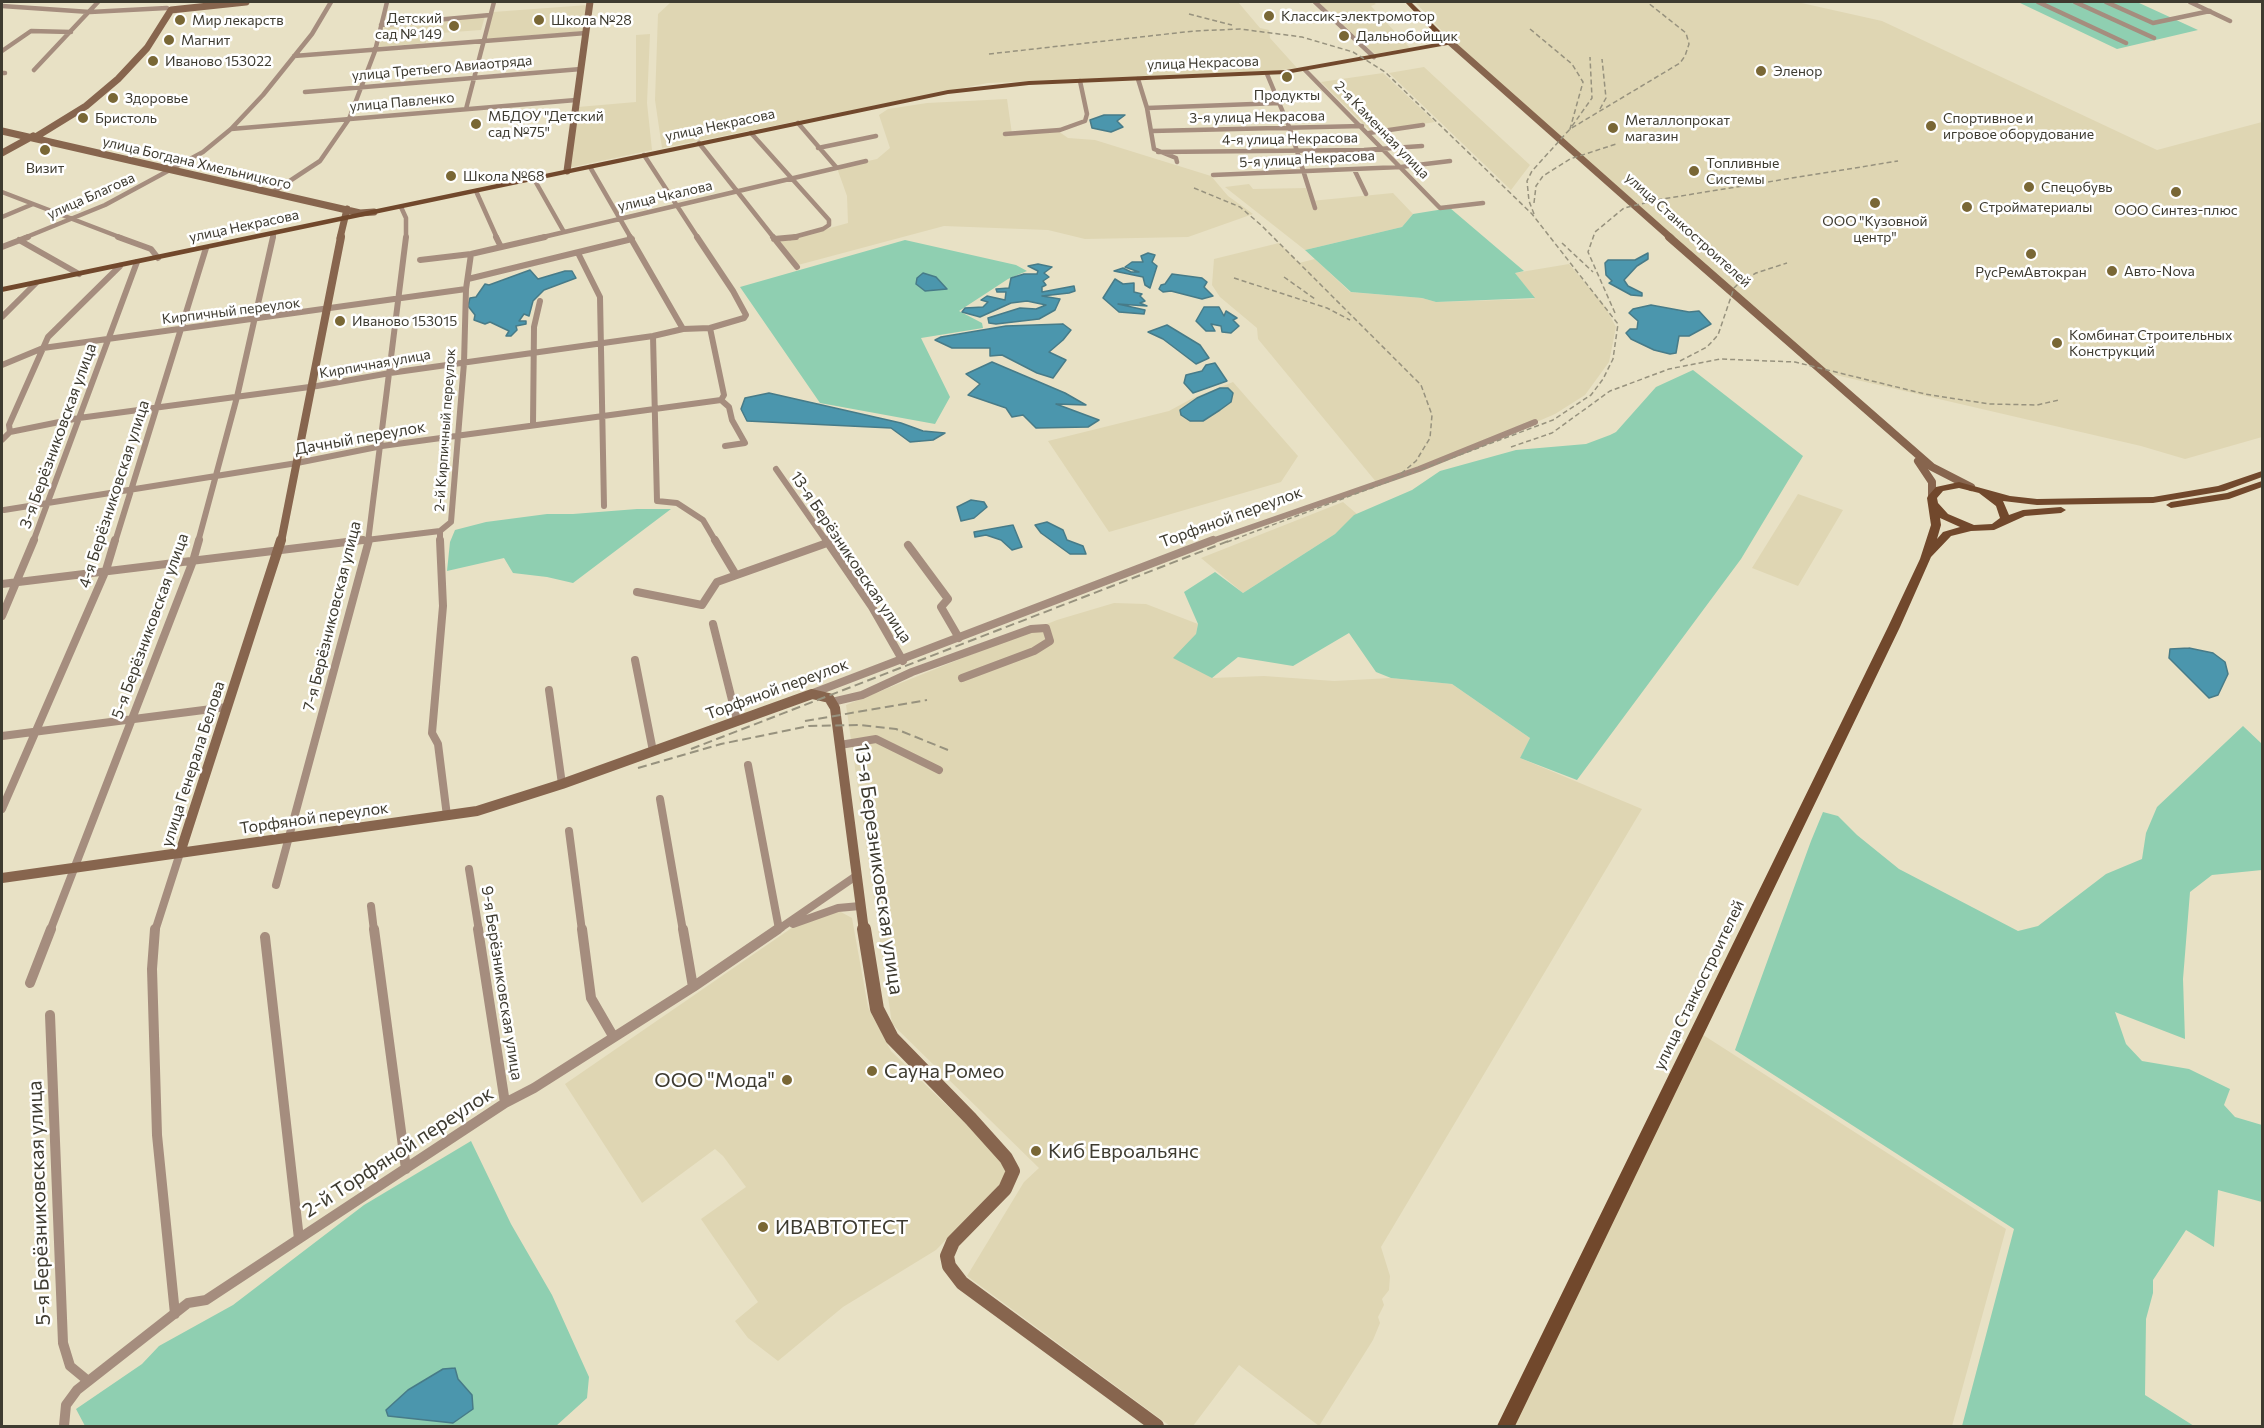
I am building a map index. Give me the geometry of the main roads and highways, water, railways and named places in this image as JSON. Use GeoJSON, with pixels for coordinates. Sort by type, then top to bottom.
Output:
{"type":"FeatureCollection","features":[{"type":"Feature","properties":{"kind":"main road"},"geometry":{"type":"LineString","coordinates":[[170,7],[230,2]]}},
{"type":"Feature","properties":{"kind":"main road"},"geometry":{"type":"LineString","coordinates":[[170,7],[246,2]]}},
{"type":"Feature","properties":{"kind":"main road"},"geometry":{"type":"LineString","coordinates":[[567,171],[590,2]]}},
{"type":"Feature","properties":{"kind":"main road","name":"улица Станкостроителей"},"geometry":{"type":"LineString","coordinates":[[1409,2],[1461,53],[1890,432],[1932,467],[1971,487]]}},
{"type":"Feature","properties":{"kind":"main road"},"geometry":{"type":"LineString","coordinates":[[2,153],[34,138],[86,106],[118,79],[141,55],[170,7]]}},
{"type":"Feature","properties":{"kind":"main road","name":"улица Некрасова"},"geometry":{"type":"LineString","coordinates":[[2,290],[699,143],[990,86],[1267,74],[1305,70],[1450,43]]}},
{"type":"Feature","properties":{"kind":"main road","name":"улица Богдана Хмельницкого"},"geometry":{"type":"LineString","coordinates":[[2,129],[360,213],[375,212]]}},
{"type":"Feature","properties":{"kind":"main road"},"geometry":{"type":"LineString","coordinates":[[344,218],[347,209]]}},
{"type":"Feature","properties":{"kind":"main road","name":"улица Богдана Хмельницкого"},"geometry":{"type":"LineString","coordinates":[[347,209],[355,216]]}},
{"type":"Feature","properties":{"kind":"main road","name":"улица Генерала Белова"},"geometry":{"type":"LineString","coordinates":[[341,232],[355,216]]}},
{"type":"Feature","properties":{"kind":"main road","name":"улица Генерала Белова"},"geometry":{"type":"LineString","coordinates":[[180,853],[279,551],[324,311],[344,218]]}},
{"type":"Feature","properties":{"kind":"main road","name":"улица Станкостроителей"},"geometry":{"type":"LineString","coordinates":[[1506,1426],[1925,559],[1937,520],[1932,501],[1932,482],[1925,470],[1890,432]]}},
{"type":"Feature","properties":{"kind":"main road"},"geometry":{"type":"LineString","coordinates":[[1973,528],[1953,521],[1932,501],[1940,489],[1948,486],[1971,487],[2009,499],[2037,502],[2153,500],[2220,489],[2262,474]]}},
{"type":"Feature","properties":{"kind":"main road","name":"улица Станкостроителей"},"geometry":{"type":"LineString","coordinates":[[1925,559],[1947,534],[1973,528],[1994,527],[2023,513],[2172,505],[2229,496],[2262,484]]}},
{"type":"Feature","properties":{"kind":"main road"},"geometry":{"type":"LineString","coordinates":[[1983,491],[1993,497],[2005,511],[2001,523]]}},
{"type":"Feature","properties":{"kind":"main road","name":"13-я Березниковская улица"},"geometry":{"type":"LineString","coordinates":[[812,694],[822,695],[832,702],[840,745],[874,998],[886,1029],[901,1049],[979,1127],[1006,1158],[1012,1171],[1012,1177],[1005,1189],[953,1242],[948,1256],[951,1270],[962,1283],[1157,1426]]}},
{"type":"Feature","properties":{"kind":"main road","name":"Торфяной переулок"},"geometry":{"type":"LineString","coordinates":[[2,878],[447,816],[508,803],[812,694]]}},
{"type":"Feature","properties":{"kind":"water"},"geometry":{"type":"Polygon","coordinates":[[[1104,115],[1125,115],[1117,121],[1123,127],[1111,132],[1092,128],[1090,120],[1104,115]]]}},
{"type":"Feature","properties":{"kind":"water"},"geometry":{"type":"Polygon","coordinates":[[[1148,253],[1155,255],[1152,262],[1157,266],[1150,288],[1145,285],[1143,277],[1114,271],[1123,268],[1131,272],[1139,272],[1125,267],[1132,262],[1143,262],[1141,256],[1148,253]]]}},
{"type":"Feature","properties":{"kind":"water"},"geometry":{"type":"Polygon","coordinates":[[[1648,253],[1648,259],[1637,266],[1624,280],[1628,286],[1642,293],[1642,296],[1631,295],[1609,283],[1612,281],[1606,275],[1605,263],[1608,260],[1635,260],[1648,253]]]}},
{"type":"Feature","properties":{"kind":"water"},"geometry":{"type":"Polygon","coordinates":[[[1038,264],[1052,267],[1044,273],[1049,277],[1043,281],[1046,285],[1042,287],[1042,292],[1074,286],[1075,291],[1069,293],[1042,296],[1060,299],[1055,310],[1039,319],[996,324],[989,323],[988,318],[1020,308],[1036,309],[1046,305],[1027,301],[1011,303],[980,317],[962,312],[965,308],[983,307],[988,302],[981,300],[987,296],[1005,300],[1006,292],[997,292],[996,289],[1009,288],[1011,278],[1024,274],[1037,274],[1038,271],[1028,266],[1038,264]]]}},
{"type":"Feature","properties":{"kind":"water"},"geometry":{"type":"Polygon","coordinates":[[[530,270],[538,279],[565,271],[572,271],[576,278],[544,290],[533,301],[529,316],[524,314],[519,321],[526,321],[526,324],[516,326],[517,330],[511,336],[506,336],[509,331],[490,322],[485,324],[474,320],[475,315],[468,306],[470,298],[476,297],[485,284],[489,285],[530,270]]]}},
{"type":"Feature","properties":{"kind":"water"},"geometry":{"type":"Polygon","coordinates":[[[923,273],[936,277],[947,289],[925,291],[916,284],[917,278],[923,273]]]}},
{"type":"Feature","properties":{"kind":"water"},"geometry":{"type":"Polygon","coordinates":[[[1172,274],[1202,278],[1207,282],[1204,287],[1213,296],[1202,299],[1171,291],[1163,292],[1159,289],[1161,285],[1165,284],[1172,274]]]}},
{"type":"Feature","properties":{"kind":"water"},"geometry":{"type":"Polygon","coordinates":[[[1115,279],[1123,284],[1134,283],[1134,292],[1142,294],[1140,296],[1145,301],[1140,303],[1147,306],[1118,304],[1145,310],[1144,314],[1119,312],[1103,298],[1115,279]]]}},
{"type":"Feature","properties":{"kind":"water"},"geometry":{"type":"Polygon","coordinates":[[[1651,305],[1689,312],[1699,311],[1711,324],[1689,336],[1679,336],[1676,353],[1670,354],[1654,350],[1631,339],[1626,333],[1630,329],[1637,329],[1638,321],[1629,313],[1633,309],[1651,305]]]}},
{"type":"Feature","properties":{"kind":"water"},"geometry":{"type":"Polygon","coordinates":[[[1204,307],[1219,307],[1224,316],[1226,311],[1237,318],[1233,320],[1239,326],[1231,333],[1222,332],[1221,326],[1211,324],[1215,331],[1206,331],[1196,321],[1204,307]]]}},
{"type":"Feature","properties":{"kind":"water"},"geometry":{"type":"Polygon","coordinates":[[[1063,324],[1071,330],[1049,352],[1066,360],[1053,378],[1037,373],[1002,355],[990,356],[990,348],[952,348],[935,340],[1006,326],[1063,324]]]}},
{"type":"Feature","properties":{"kind":"water"},"geometry":{"type":"Polygon","coordinates":[[[1167,325],[1200,345],[1209,358],[1196,364],[1163,339],[1148,332],[1167,325]]]}},
{"type":"Feature","properties":{"kind":"water"},"geometry":{"type":"Polygon","coordinates":[[[992,362],[1065,393],[1086,405],[1056,404],[1099,420],[1088,427],[1036,428],[1023,415],[1012,417],[1006,408],[968,395],[980,384],[966,374],[992,362]]]}},
{"type":"Feature","properties":{"kind":"water"},"geometry":{"type":"Polygon","coordinates":[[[1215,363],[1227,381],[1193,393],[1184,383],[1186,375],[1202,371],[1206,365],[1215,363]]]}},
{"type":"Feature","properties":{"kind":"water"},"geometry":{"type":"Polygon","coordinates":[[[1220,388],[1228,388],[1233,393],[1231,402],[1220,410],[1203,421],[1190,421],[1181,415],[1180,410],[1197,398],[1220,388]]]}},
{"type":"Feature","properties":{"kind":"water"},"geometry":{"type":"Polygon","coordinates":[[[769,393],[901,423],[923,431],[945,433],[933,440],[910,442],[891,428],[747,421],[741,409],[745,398],[769,393]]]}},
{"type":"Feature","properties":{"kind":"water"},"geometry":{"type":"Polygon","coordinates":[[[971,500],[984,502],[987,507],[974,518],[961,521],[957,507],[971,500]]]}},
{"type":"Feature","properties":{"kind":"water"},"geometry":{"type":"Polygon","coordinates":[[[1047,522],[1063,530],[1067,540],[1083,546],[1086,554],[1070,554],[1041,533],[1035,525],[1047,522]]]}},
{"type":"Feature","properties":{"kind":"water"},"geometry":{"type":"Polygon","coordinates":[[[1013,525],[1022,547],[1012,550],[1001,540],[986,535],[975,537],[974,532],[1013,525]]]}},
{"type":"Feature","properties":{"kind":"water"},"geometry":{"type":"Polygon","coordinates":[[[2189,648],[2213,653],[2225,662],[2228,674],[2218,695],[2209,698],[2169,658],[2170,649],[2189,648]]]}},
{"type":"Feature","properties":{"kind":"water"},"geometry":{"type":"Polygon","coordinates":[[[455,1368],[458,1379],[472,1395],[473,1409],[453,1423],[388,1416],[386,1410],[408,1390],[443,1369],[455,1368]]]}},
{"type":"Feature","properties":{"kind":"railway"},"geometry":{"type":"LineString","coordinates":[[1570,129],[1680,63],[1685,56],[1689,44],[1686,33],[1647,2]]}},
{"type":"Feature","properties":{"kind":"railway"},"geometry":{"type":"LineString","coordinates":[[1189,14],[1232,25]]}},
{"type":"Feature","properties":{"kind":"railway"},"geometry":{"type":"LineString","coordinates":[[989,54],[1194,31],[1240,29],[1302,37],[1353,52],[1385,72],[1532,214],[1618,324],[1613,359],[1603,379],[1591,395],[1553,420],[1227,542]]}},
{"type":"Feature","properties":{"kind":"railway"},"geometry":{"type":"LineString","coordinates":[[1530,29],[1572,64],[1583,82],[1570,129]]}},
{"type":"Feature","properties":{"kind":"railway"},"geometry":{"type":"LineString","coordinates":[[1570,129],[1592,98],[1590,57]]}},
{"type":"Feature","properties":{"kind":"railway"},"geometry":{"type":"LineString","coordinates":[[1600,109],[1606,98],[1602,59]]}},
{"type":"Feature","properties":{"kind":"railway"},"geometry":{"type":"LineString","coordinates":[[1534,214],[1529,201],[1527,181],[1532,171],[1570,129]]}},
{"type":"Feature","properties":{"kind":"railway"},"geometry":{"type":"LineString","coordinates":[[1534,203],[1536,186],[1543,176],[1570,159],[1616,144]]}},
{"type":"Feature","properties":{"kind":"railway"},"geometry":{"type":"LineString","coordinates":[[1615,313],[1588,252],[1595,232],[1624,208],[1662,199],[1898,161]]}},
{"type":"Feature","properties":{"kind":"railway"},"geometry":{"type":"LineString","coordinates":[[1194,188],[1240,207],[1261,225],[1421,385],[1432,415],[1430,438],[1416,461],[1397,477]]}},
{"type":"Feature","properties":{"kind":"railway"},"geometry":{"type":"LineString","coordinates":[[1562,243],[1593,272]]}},
{"type":"Feature","properties":{"kind":"railway"},"geometry":{"type":"LineString","coordinates":[[1680,361],[1707,347],[1718,335],[1734,288],[1739,283],[1756,273],[1787,263]]}},
{"type":"Feature","properties":{"kind":"railway"},"geometry":{"type":"LineString","coordinates":[[1284,277],[1315,299]]}},
{"type":"Feature","properties":{"kind":"railway"},"geometry":{"type":"LineString","coordinates":[[1234,278],[1327,308],[1350,320]]}},
{"type":"Feature","properties":{"kind":"railway"},"geometry":{"type":"LineString","coordinates":[[1511,447],[1552,433],[1610,391],[1669,369],[1720,359],[1795,362],[1925,394],[1989,404],[2037,405],[2059,400]]}},
{"type":"Feature","properties":{"kind":"railway"},"geometry":{"type":"LineString","coordinates":[[691,749],[1231,540]]}},
{"type":"Feature","properties":{"kind":"railway"},"geometry":{"type":"LineString","coordinates":[[805,721],[927,700]]}},
{"type":"Feature","properties":{"kind":"railway"},"geometry":{"type":"LineString","coordinates":[[638,768],[721,744],[809,726],[860,725],[896,729],[948,750]]}},
{"type":"Feature","properties":{"kind":"place","name":"Классик-электромотор"},"geometry":{"type":"Point","coordinates":[1269,16]}},
{"type":"Feature","properties":{"kind":"place","name":"Мир лекарств"},"geometry":{"type":"Point","coordinates":[180,20]}},
{"type":"Feature","properties":{"kind":"place","name":"Школа №28"},"geometry":{"type":"Point","coordinates":[539,20]}},
{"type":"Feature","properties":{"kind":"place","name":"Детский сад № 149"},"geometry":{"type":"Point","coordinates":[454,26]}},
{"type":"Feature","properties":{"kind":"place","name":"Дальнобойщик"},"geometry":{"type":"Point","coordinates":[1344,36]}},
{"type":"Feature","properties":{"kind":"place","name":"Магнит"},"geometry":{"type":"Point","coordinates":[169,40]}},
{"type":"Feature","properties":{"kind":"place","name":"Иваново 153022"},"geometry":{"type":"Point","coordinates":[153,61]}},
{"type":"Feature","properties":{"kind":"place","name":"Эленор"},"geometry":{"type":"Point","coordinates":[1761,71]}},
{"type":"Feature","properties":{"kind":"place","name":"Продукты"},"geometry":{"type":"Point","coordinates":[1287,77]}},
{"type":"Feature","properties":{"kind":"place","name":"Здоровье"},"geometry":{"type":"Point","coordinates":[113,98]}},
{"type":"Feature","properties":{"kind":"place","name":"Бристоль"},"geometry":{"type":"Point","coordinates":[83,118]}},
{"type":"Feature","properties":{"kind":"place","name":"МБДОУ \"Детский сад №75\""},"geometry":{"type":"Point","coordinates":[476,124]}},
{"type":"Feature","properties":{"kind":"place","name":"Спортивное и игровое оборудование"},"geometry":{"type":"Point","coordinates":[1931,126]}},
{"type":"Feature","properties":{"kind":"place","name":"Металлопрокат магазин"},"geometry":{"type":"Point","coordinates":[1613,128]}},
{"type":"Feature","properties":{"kind":"place","name":"Визит"},"geometry":{"type":"Point","coordinates":[45,150]}},
{"type":"Feature","properties":{"kind":"place","name":"Топливные Системы"},"geometry":{"type":"Point","coordinates":[1694,171]}},
{"type":"Feature","properties":{"kind":"place","name":"Школа №68"},"geometry":{"type":"Point","coordinates":[451,176]}},
{"type":"Feature","properties":{"kind":"place","name":"Спецобувь"},"geometry":{"type":"Point","coordinates":[2029,187]}},
{"type":"Feature","properties":{"kind":"place","name":"ООО Синтез-плюс"},"geometry":{"type":"Point","coordinates":[2176,192]}},
{"type":"Feature","properties":{"kind":"place","name":"ООО \"Кузовной центр\""},"geometry":{"type":"Point","coordinates":[1875,203]}},
{"type":"Feature","properties":{"kind":"place","name":"Стройматериалы"},"geometry":{"type":"Point","coordinates":[1967,207]}},
{"type":"Feature","properties":{"kind":"place","name":"РусРемАвтокран"},"geometry":{"type":"Point","coordinates":[2031,254]}},
{"type":"Feature","properties":{"kind":"place","name":"Авто-Nova"},"geometry":{"type":"Point","coordinates":[2112,271]}},
{"type":"Feature","properties":{"kind":"place","name":"Иваново 153015"},"geometry":{"type":"Point","coordinates":[340,321]}},
{"type":"Feature","properties":{"kind":"place","name":"Комбинат Строительных Конструкций"},"geometry":{"type":"Point","coordinates":[2057,343]}},
{"type":"Feature","properties":{"kind":"place","name":"Сауна Ромео"},"geometry":{"type":"Point","coordinates":[872,1071]}},
{"type":"Feature","properties":{"kind":"place","name":"ООО \"Мода\""},"geometry":{"type":"Point","coordinates":[787,1080]}},
{"type":"Feature","properties":{"kind":"place","name":"Киб Евроальянс"},"geometry":{"type":"Point","coordinates":[1036,1151]}},
{"type":"Feature","properties":{"kind":"place","name":"ИВАВТОТЕСТ"},"geometry":{"type":"Point","coordinates":[763,1227]}}]}
